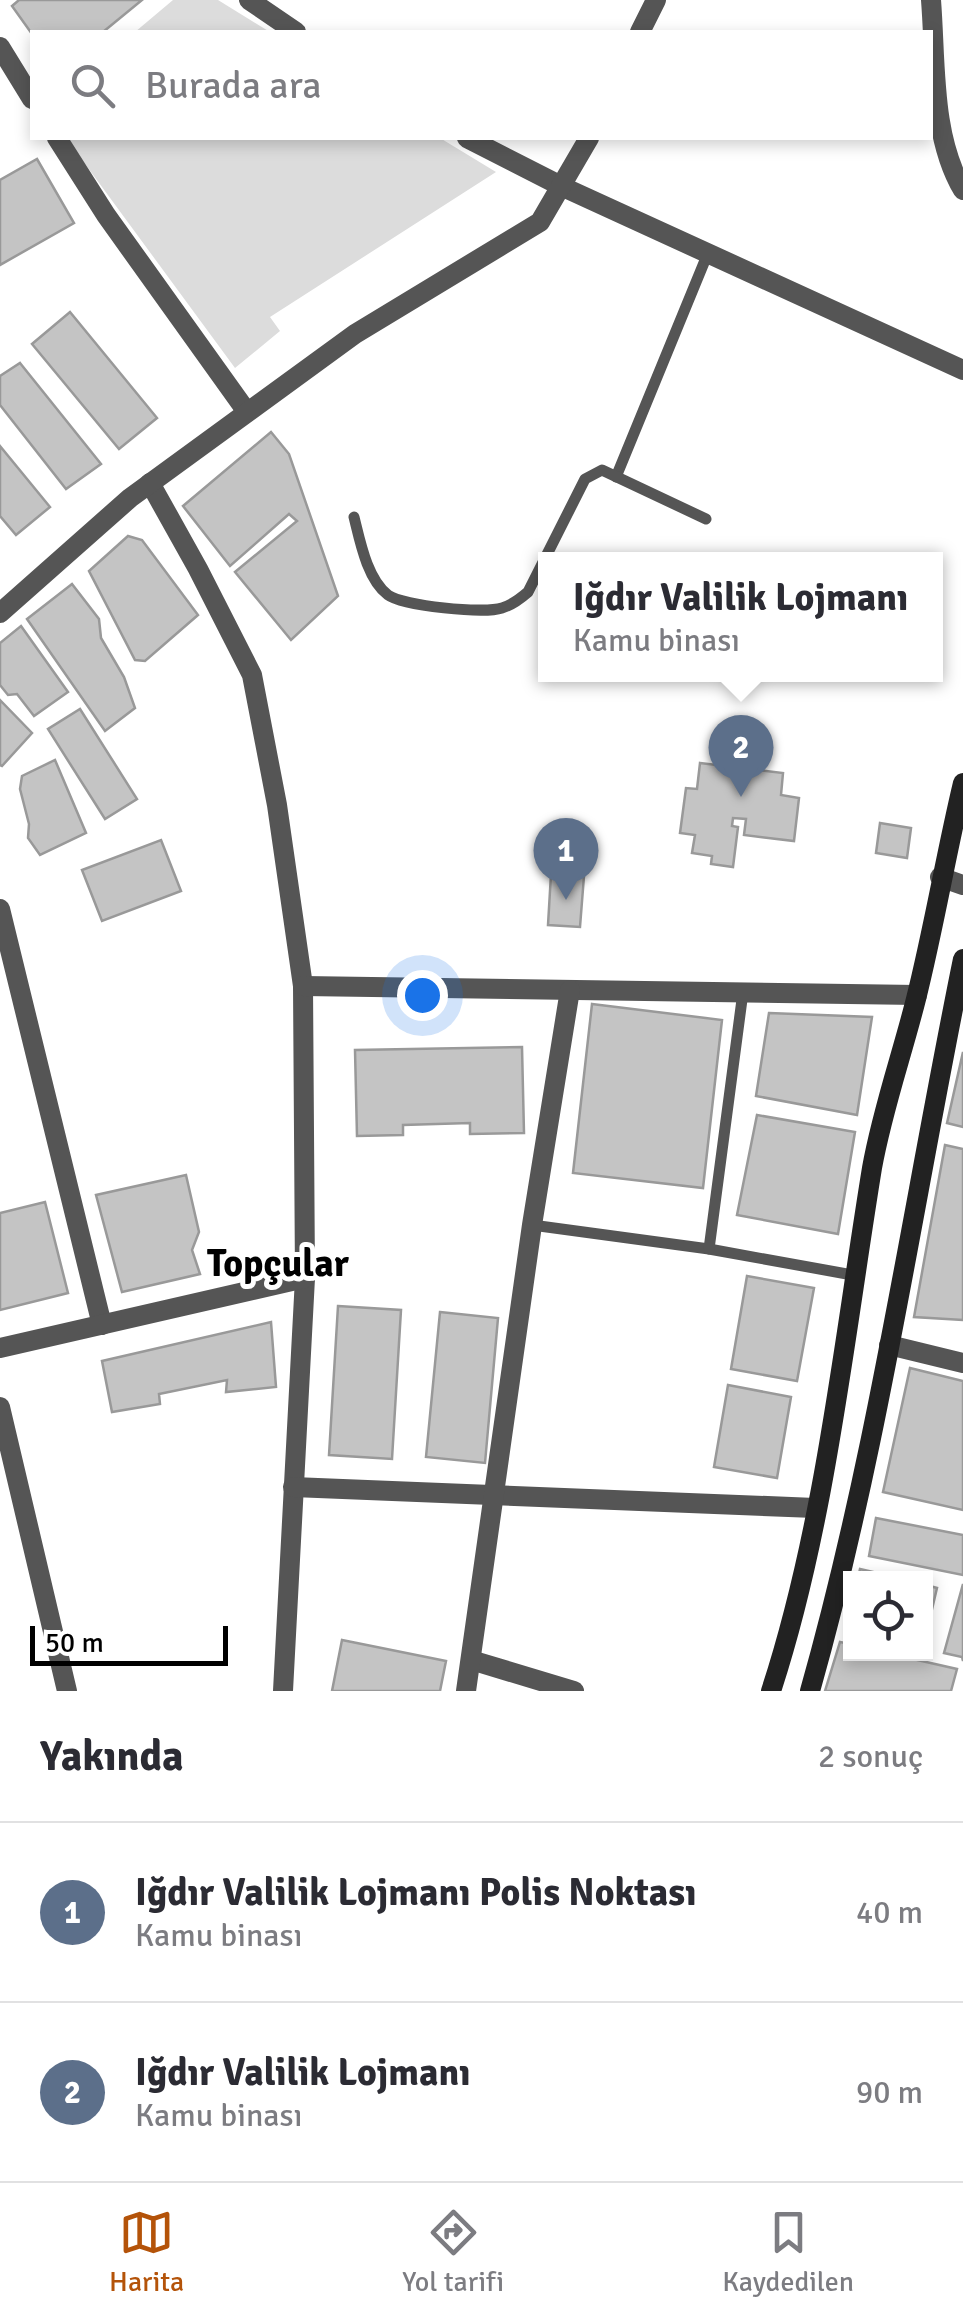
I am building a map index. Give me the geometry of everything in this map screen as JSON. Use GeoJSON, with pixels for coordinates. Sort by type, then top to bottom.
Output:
{"type":"FeatureCollection","features":[{"type":"Feature","properties":{"kind":"street"},"geometry":{"type":"LineString","coordinates":[[249,0],[293,30]]}},
{"type":"Feature","properties":{"kind":"street"},"geometry":{"type":"LineString","coordinates":[[641,30],[656,0]]}},
{"type":"Feature","properties":{"kind":"street"},"geometry":{"type":"LineString","coordinates":[[931,0],[948,165],[963,190]]}},
{"type":"Feature","properties":{"kind":"street"},"geometry":{"type":"LineString","coordinates":[[0,47],[30,96]]}},
{"type":"Feature","properties":{"kind":"street"},"geometry":{"type":"LineString","coordinates":[[58,140],[106,215],[247,412]]}},
{"type":"Feature","properties":{"kind":"street"},"geometry":{"type":"LineString","coordinates":[[472,140],[563,187],[963,370]]}},
{"type":"Feature","properties":{"kind":"street"},"geometry":{"type":"LineString","coordinates":[[0,613],[150,484],[247,412],[355,334],[540,222],[588,140]]}},
{"type":"Feature","properties":{"kind":"street"},"geometry":{"type":"LineString","coordinates":[[150,484],[252,675],[277,805],[303,986],[305,1278],[283,1691]]}},
{"type":"Feature","properties":{"kind":"street"},"geometry":{"type":"LineString","coordinates":[[771,1691],[791,1630],[815,1508],[858,1276],[872,1164],[917,995],[963,783]]}},
{"type":"Feature","properties":{"kind":"street"},"geometry":{"type":"LineString","coordinates":[[940,877],[963,885]]}},
{"type":"Feature","properties":{"kind":"street"},"geometry":{"type":"LineString","coordinates":[[0,909],[102,1325]]}},
{"type":"Feature","properties":{"kind":"street"},"geometry":{"type":"LineString","coordinates":[[810,1691],[836,1597],[889,1345],[963,959]]}},
{"type":"Feature","properties":{"kind":"street"},"geometry":{"type":"LineString","coordinates":[[303,986],[917,995]]}},
{"type":"Feature","properties":{"kind":"street"},"geometry":{"type":"LineString","coordinates":[[466,1691],[532,1225],[570,990]]}},
{"type":"Feature","properties":{"kind":"street"},"geometry":{"type":"LineString","coordinates":[[0,1348],[305,1278]]}},
{"type":"Feature","properties":{"kind":"street"},"geometry":{"type":"LineString","coordinates":[[889,1345],[963,1363]]}},
{"type":"Feature","properties":{"kind":"street"},"geometry":{"type":"LineString","coordinates":[[0,1406],[68,1691]]}},
{"type":"Feature","properties":{"kind":"street"},"geometry":{"type":"LineString","coordinates":[[293,1487],[815,1508]]}},
{"type":"Feature","properties":{"kind":"street"},"geometry":{"type":"LineString","coordinates":[[471,1660],[574,1691]]}},
{"type":"Feature","properties":{"kind":"lane"},"geometry":{"type":"LineString","coordinates":[[616,476],[708,253]]}},
{"type":"Feature","properties":{"kind":"lane"},"geometry":{"type":"LineString","coordinates":[[549,552],[586,480],[602,470],[706,519]]}},
{"type":"Feature","properties":{"kind":"lane"},"geometry":{"type":"LineString","coordinates":[[354,517],[376,582],[389,596],[410,603],[492,610],[515,603],[528,592],[538,573]]}},
{"type":"Feature","properties":{"kind":"lane"},"geometry":{"type":"LineString","coordinates":[[709,1249],[743,992]]}},
{"type":"Feature","properties":{"kind":"lane"},"geometry":{"type":"LineString","coordinates":[[532,1225],[709,1249],[858,1276]]}},
{"type":"Feature","properties":{"kind":"shaded area"},"geometry":{"type":"Polygon","coordinates":[[[173,0],[218,0],[267,30],[137,30],[173,0]]]}},
{"type":"Feature","properties":{"kind":"shaded area"},"geometry":{"type":"Polygon","coordinates":[[[67,140],[443,140],[496,172],[270,317],[280,331],[235,368],[67,140]]]}},
{"type":"Feature","properties":{"kind":"building"},"geometry":{"type":"Polygon","coordinates":[[[19,0],[142,0],[105,30],[30,31],[12,6],[19,0]]]}},
{"type":"Feature","properties":{"kind":"building"},"geometry":{"type":"Polygon","coordinates":[[[37,159],[74,223],[0,265],[0,180],[37,159]]]}},
{"type":"Feature","properties":{"kind":"building"},"geometry":{"type":"Polygon","coordinates":[[[70,312],[157,418],[119,449],[32,344],[70,312]]]}},
{"type":"Feature","properties":{"kind":"building"},"geometry":{"type":"Polygon","coordinates":[[[20,363],[101,464],[66,489],[0,405],[0,376],[20,363]]]}},
{"type":"Feature","properties":{"kind":"building"},"geometry":{"type":"Polygon","coordinates":[[[271,432],[289,454],[338,596],[291,640],[235,572],[297,521],[289,514],[230,566],[183,506],[271,432]]]}},
{"type":"Feature","properties":{"kind":"building"},"geometry":{"type":"Polygon","coordinates":[[[0,446],[50,507],[16,535],[0,516],[0,446]]]}},
{"type":"Feature","properties":{"kind":"building"},"geometry":{"type":"Polygon","coordinates":[[[128,536],[142,540],[198,615],[145,661],[135,660],[89,571],[128,536]]]}},
{"type":"Feature","properties":{"kind":"building"},"geometry":{"type":"Polygon","coordinates":[[[72,584],[99,619],[101,638],[124,677],[135,708],[105,731],[27,619],[72,584]]]}},
{"type":"Feature","properties":{"kind":"building"},"geometry":{"type":"Polygon","coordinates":[[[21,626],[68,692],[34,716],[17,694],[8,695],[0,685],[0,643],[21,626]]]}},
{"type":"Feature","properties":{"kind":"building"},"geometry":{"type":"Polygon","coordinates":[[[0,700],[32,733],[2,766],[0,765],[0,700]]]}},
{"type":"Feature","properties":{"kind":"building"},"geometry":{"type":"Polygon","coordinates":[[[80,709],[137,799],[105,819],[48,729],[80,709]]]}},
{"type":"Feature","properties":{"kind":"building"},"geometry":{"type":"Polygon","coordinates":[[[55,760],[86,833],[40,855],[28,838],[29,824],[20,789],[22,776],[55,760]]]}},
{"type":"Feature","properties":{"kind":"building"},"geometry":{"type":"Polygon","coordinates":[[[700,763],[783,773],[781,795],[799,798],[794,841],[744,835],[746,819],[733,818],[732,826],[738,827],[733,867],[711,864],[712,856],[692,853],[695,835],[680,833],[686,788],[697,789],[700,763]]]}},
{"type":"Feature","properties":{"kind":"building"},"geometry":{"type":"Polygon","coordinates":[[[880,823],[911,828],[907,858],[876,853],[880,823]]]}},
{"type":"Feature","properties":{"kind":"building"},"geometry":{"type":"Polygon","coordinates":[[[161,840],[181,891],[102,921],[82,870],[161,840]]]}},
{"type":"Feature","properties":{"kind":"building"},"geometry":{"type":"Polygon","coordinates":[[[551,874],[584,876],[580,927],[548,925],[551,874]]]}},
{"type":"Feature","properties":{"kind":"building"},"geometry":{"type":"Polygon","coordinates":[[[592,1004],[722,1020],[703,1188],[573,1173],[592,1004]]]}},
{"type":"Feature","properties":{"kind":"building"},"geometry":{"type":"Polygon","coordinates":[[[769,1013],[872,1017],[857,1115],[756,1096],[769,1013]]]}},
{"type":"Feature","properties":{"kind":"building"},"geometry":{"type":"Polygon","coordinates":[[[522,1047],[524,1133],[470,1134],[470,1123],[403,1125],[403,1135],[357,1136],[355,1050],[522,1047]]]}},
{"type":"Feature","properties":{"kind":"building"},"geometry":{"type":"Polygon","coordinates":[[[963,1052],[963,1127],[947,1123],[963,1052]]]}},
{"type":"Feature","properties":{"kind":"building"},"geometry":{"type":"Polygon","coordinates":[[[757,1115],[855,1132],[838,1234],[737,1215],[757,1115]]]}},
{"type":"Feature","properties":{"kind":"building"},"geometry":{"type":"Polygon","coordinates":[[[945,1145],[963,1149],[963,1320],[914,1317],[945,1145]]]}},
{"type":"Feature","properties":{"kind":"building"},"geometry":{"type":"Polygon","coordinates":[[[186,1175],[199,1232],[192,1250],[200,1274],[122,1292],[96,1195],[186,1175]]]}},
{"type":"Feature","properties":{"kind":"building"},"geometry":{"type":"Polygon","coordinates":[[[45,1202],[68,1293],[0,1310],[0,1213],[45,1202]]]}},
{"type":"Feature","properties":{"kind":"building"},"geometry":{"type":"Polygon","coordinates":[[[747,1276],[814,1288],[797,1381],[731,1369],[747,1276]]]}},
{"type":"Feature","properties":{"kind":"building"},"geometry":{"type":"Polygon","coordinates":[[[338,1306],[401,1310],[392,1459],[329,1455],[338,1306]]]}},
{"type":"Feature","properties":{"kind":"building"},"geometry":{"type":"Polygon","coordinates":[[[440,1312],[498,1318],[485,1463],[426,1457],[440,1312]]]}},
{"type":"Feature","properties":{"kind":"building"},"geometry":{"type":"Polygon","coordinates":[[[271,1322],[276,1387],[226,1392],[227,1380],[159,1394],[160,1404],[112,1412],[102,1361],[271,1322]]]}},
{"type":"Feature","properties":{"kind":"building"},"geometry":{"type":"Polygon","coordinates":[[[910,1368],[963,1381],[963,1510],[883,1492],[910,1368]]]}},
{"type":"Feature","properties":{"kind":"building"},"geometry":{"type":"Polygon","coordinates":[[[728,1385],[791,1397],[777,1478],[714,1467],[728,1385]]]}},
{"type":"Feature","properties":{"kind":"building"},"geometry":{"type":"Polygon","coordinates":[[[876,1518],[963,1535],[963,1575],[869,1556],[876,1518]]]}},
{"type":"Feature","properties":{"kind":"building"},"geometry":{"type":"Polygon","coordinates":[[[963,1584],[963,1661],[962,1657],[944,1653],[963,1584]]]}},
{"type":"Feature","properties":{"kind":"building"},"geometry":{"type":"Polygon","coordinates":[[[342,1640],[446,1661],[440,1691],[332,1691],[342,1640]]]}},
{"type":"Feature","properties":{"kind":"building"},"geometry":{"type":"Polygon","coordinates":[[[840,1642],[843,1661],[922,1661],[957,1669],[951,1691],[825,1691],[840,1642]]]}},
{"type":"Feature","properties":{"kind":"place","name":"Iğdır Valilik Lojmanı"},"geometry":{"type":"Point","coordinates":[741,797]}},
{"type":"Feature","properties":{"kind":"place","name":"Iğdır Valilik Lojmanı Polis Noktası"},"geometry":{"type":"Point","coordinates":[566,900]}},
{"type":"Feature","properties":{"kind":"district","name":"Topçular"},"geometry":{"type":"Point","coordinates":[278,1263]}}]}
